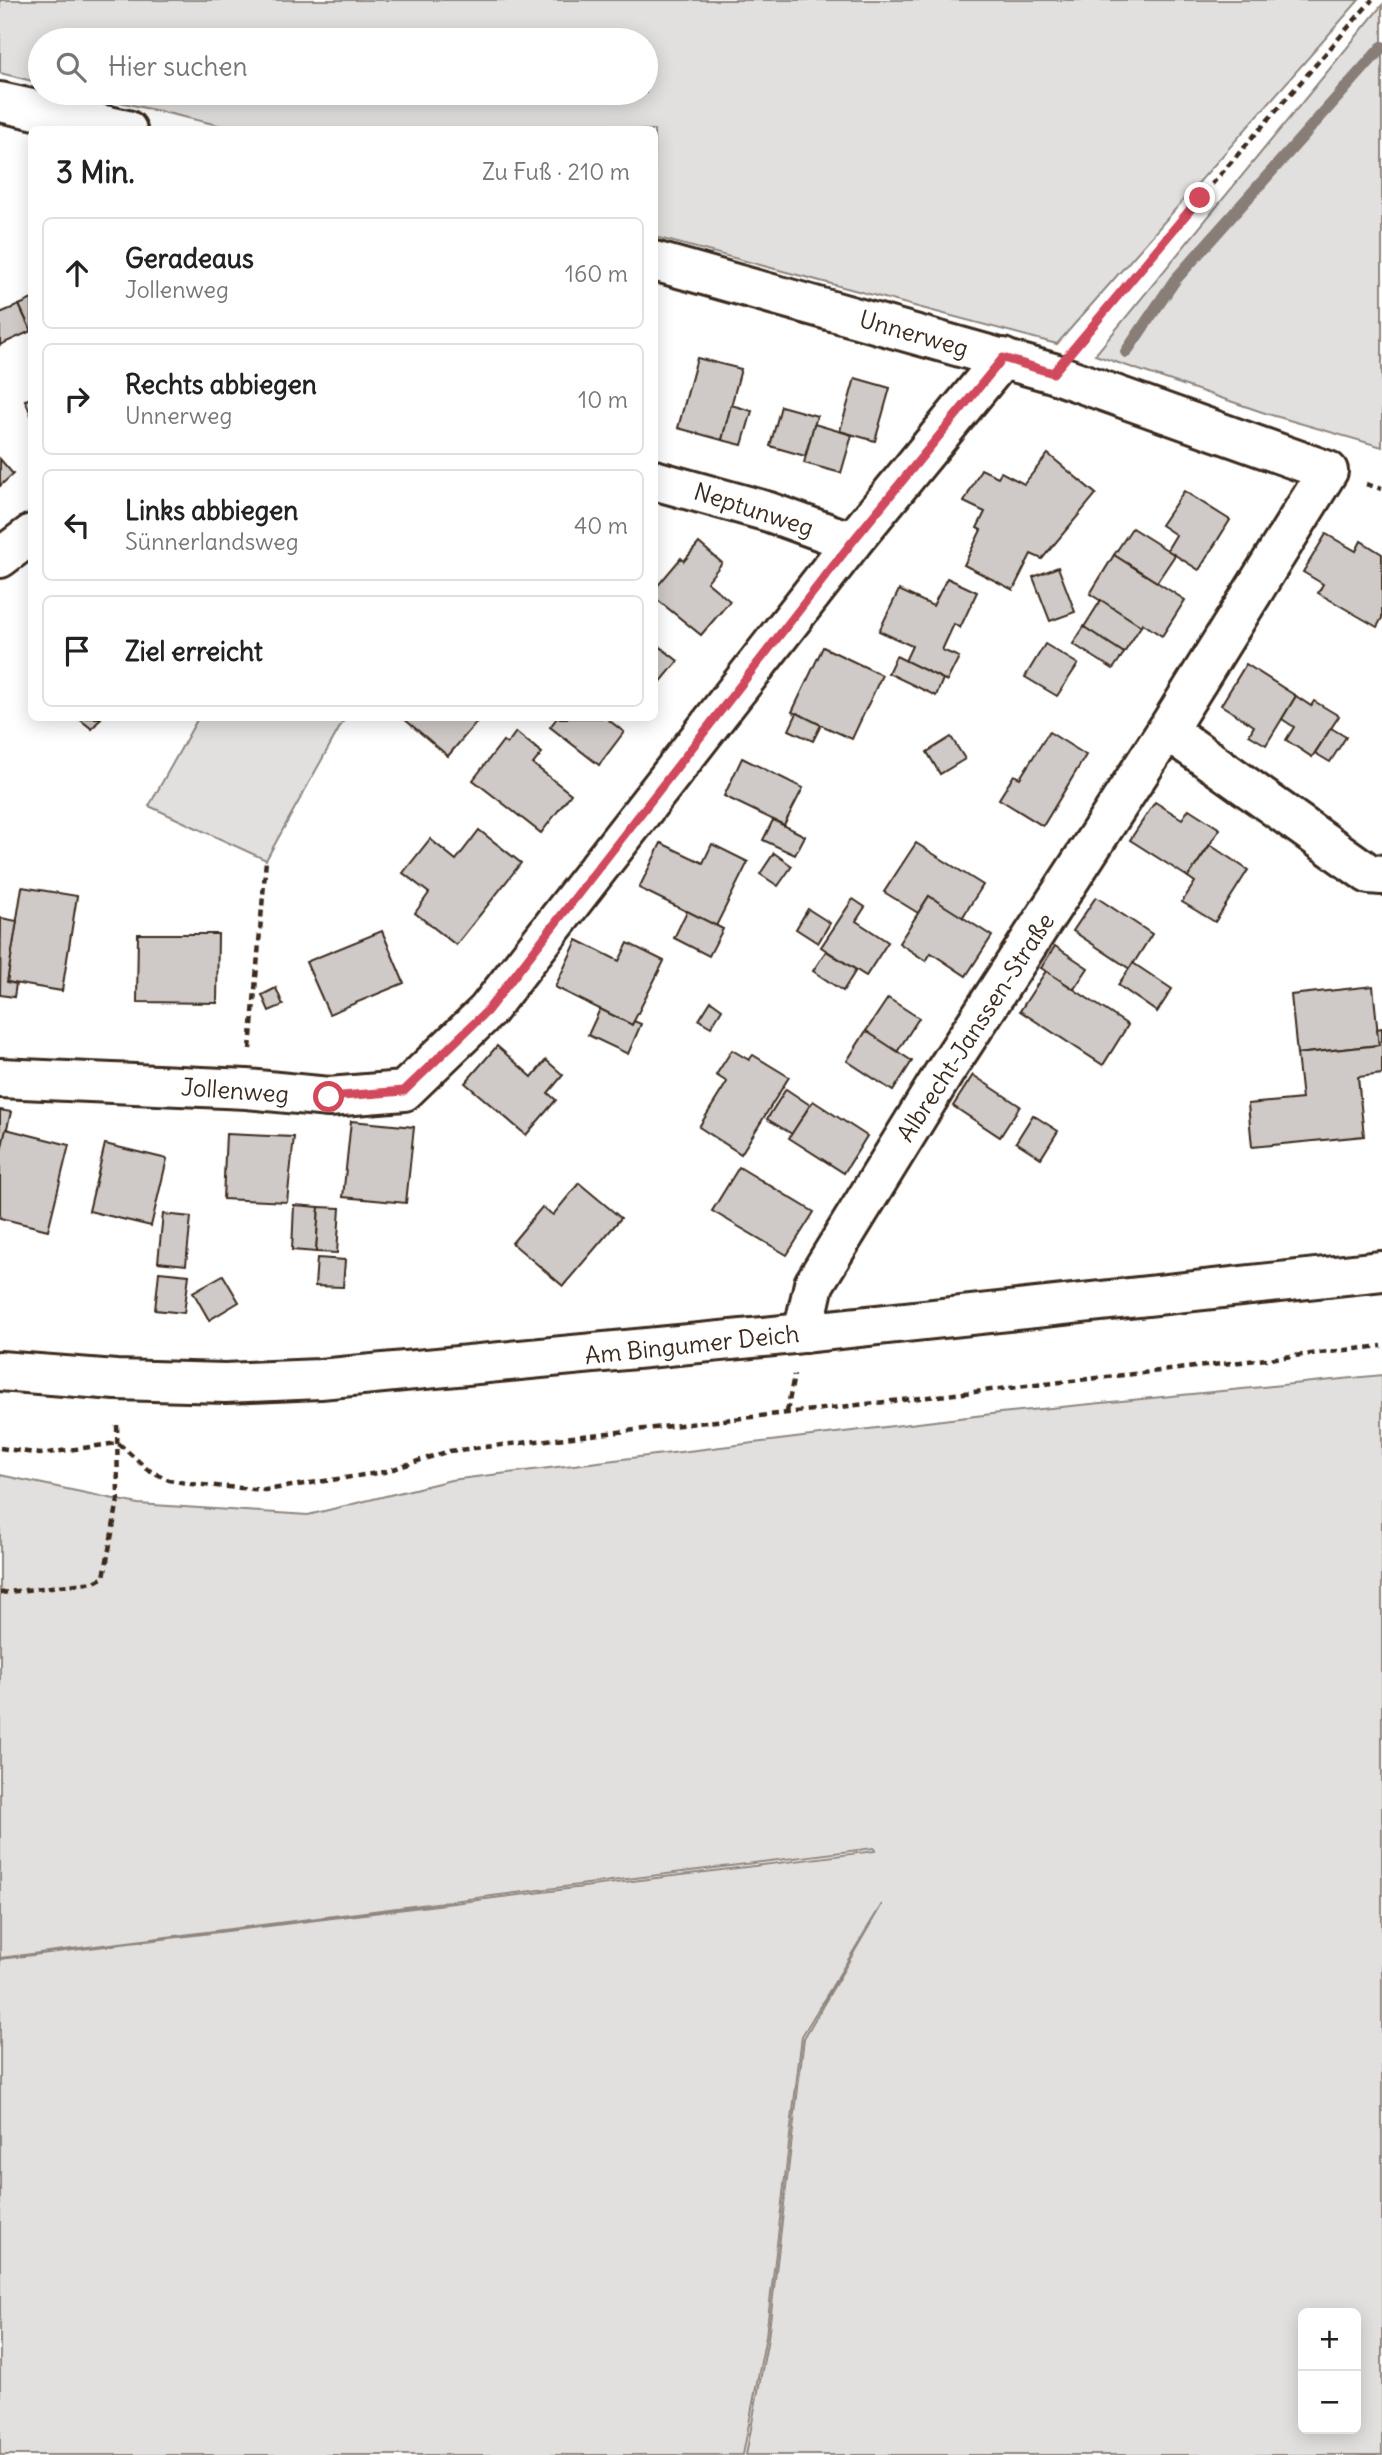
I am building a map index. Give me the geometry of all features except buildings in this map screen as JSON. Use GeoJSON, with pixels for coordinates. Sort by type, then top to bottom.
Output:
{"type":"FeatureCollection","features":[{"type":"Feature","properties":{"kind":"street"},"geometry":{"type":"LineString","coordinates":[[0,102],[109,126]]}},
{"type":"Feature","properties":{"kind":"street","name":"Unnerweg"},"geometry":{"type":"LineString","coordinates":[[658,262],[1053,373],[1328,471]]}},
{"type":"Feature","properties":{"kind":"street","name":"Jollenweg"},"geometry":{"type":"LineString","coordinates":[[0,1078],[247,1089],[329,1097],[404,1091],[487,1011],[852,542],[1003,358]]}},
{"type":"Feature","properties":{"kind":"street","name":"Albrecht-Janssen-Straße"},"geometry":{"type":"LineString","coordinates":[[803,1333],[814,1284],[944,1073],[1167,730],[1328,471]]}},
{"type":"Feature","properties":{"kind":"street","name":"Neptunweg"},"geometry":{"type":"LineString","coordinates":[[658,481],[769,512],[852,542]]}},
{"type":"Feature","properties":{"kind":"street"},"geometry":{"type":"LineString","coordinates":[[0,558],[28,537]]}},
{"type":"Feature","properties":{"kind":"street"},"geometry":{"type":"LineString","coordinates":[[1167,730],[1369,874],[1382,875]]}},
{"type":"Feature","properties":{"kind":"street","name":"Am Bingumer Deich"},"geometry":{"type":"LineString","coordinates":[[0,1371],[116,1380],[225,1383],[320,1378],[803,1333],[1382,1271]]}},
{"type":"Feature","properties":{"kind":"path"},"geometry":{"type":"LineString","coordinates":[[1053,373],[1200,198],[1373,0]]}},
{"type":"Feature","properties":{"kind":"path"},"geometry":{"type":"LineString","coordinates":[[247,1089],[265,860]]}},
{"type":"Feature","properties":{"kind":"path"},"geometry":{"type":"LineString","coordinates":[[0,1448],[40,1454],[118,1443],[148,1469],[169,1480],[265,1490],[384,1472],[449,1451],[1382,1346]]}},
{"type":"Feature","properties":{"kind":"path"},"geometry":{"type":"LineString","coordinates":[[0,1593],[94,1582],[104,1577],[118,1500],[118,1443]]}},
{"type":"Feature","properties":{"kind":"shaded area"},"geometry":{"type":"Polygon","coordinates":[[[0,0],[1359,0],[1057,344],[658,238],[658,126],[222,126],[132,105],[658,105],[658,28],[28,28],[28,80],[0,73],[0,0]]]}},
{"type":"Feature","properties":{"kind":"shaded area"},"geometry":{"type":"Polygon","coordinates":[[[1382,5],[1382,447],[1268,414],[1095,355],[1382,5]]]}},
{"type":"Feature","properties":{"kind":"shaded area"},"geometry":{"type":"Polygon","coordinates":[[[196,721],[343,721],[266,860],[149,806],[196,721]]]}},
{"type":"Feature","properties":{"kind":"shaded area"},"geometry":{"type":"Polygon","coordinates":[[[1382,1375],[1382,2455],[746,2455],[768,2338],[804,2038],[882,1904],[802,2036],[766,2336],[743,2455],[0,2455],[0,1959],[875,1851],[874,1848],[0,1958],[0,1475],[138,1504],[308,1515],[451,1480],[1000,1413],[1382,1375]]]}},
{"type":"Feature","properties":{"kind":"waterway"},"geometry":{"type":"LineString","coordinates":[[1126,352],[1175,280],[1382,47]]}},
{"type":"Feature","properties":{"kind":"route"},"geometry":{"type":"LineString","coordinates":[[329,1097],[404,1091],[487,1011],[852,542],[1003,358],[1053,373],[1200,198]]}}]}
